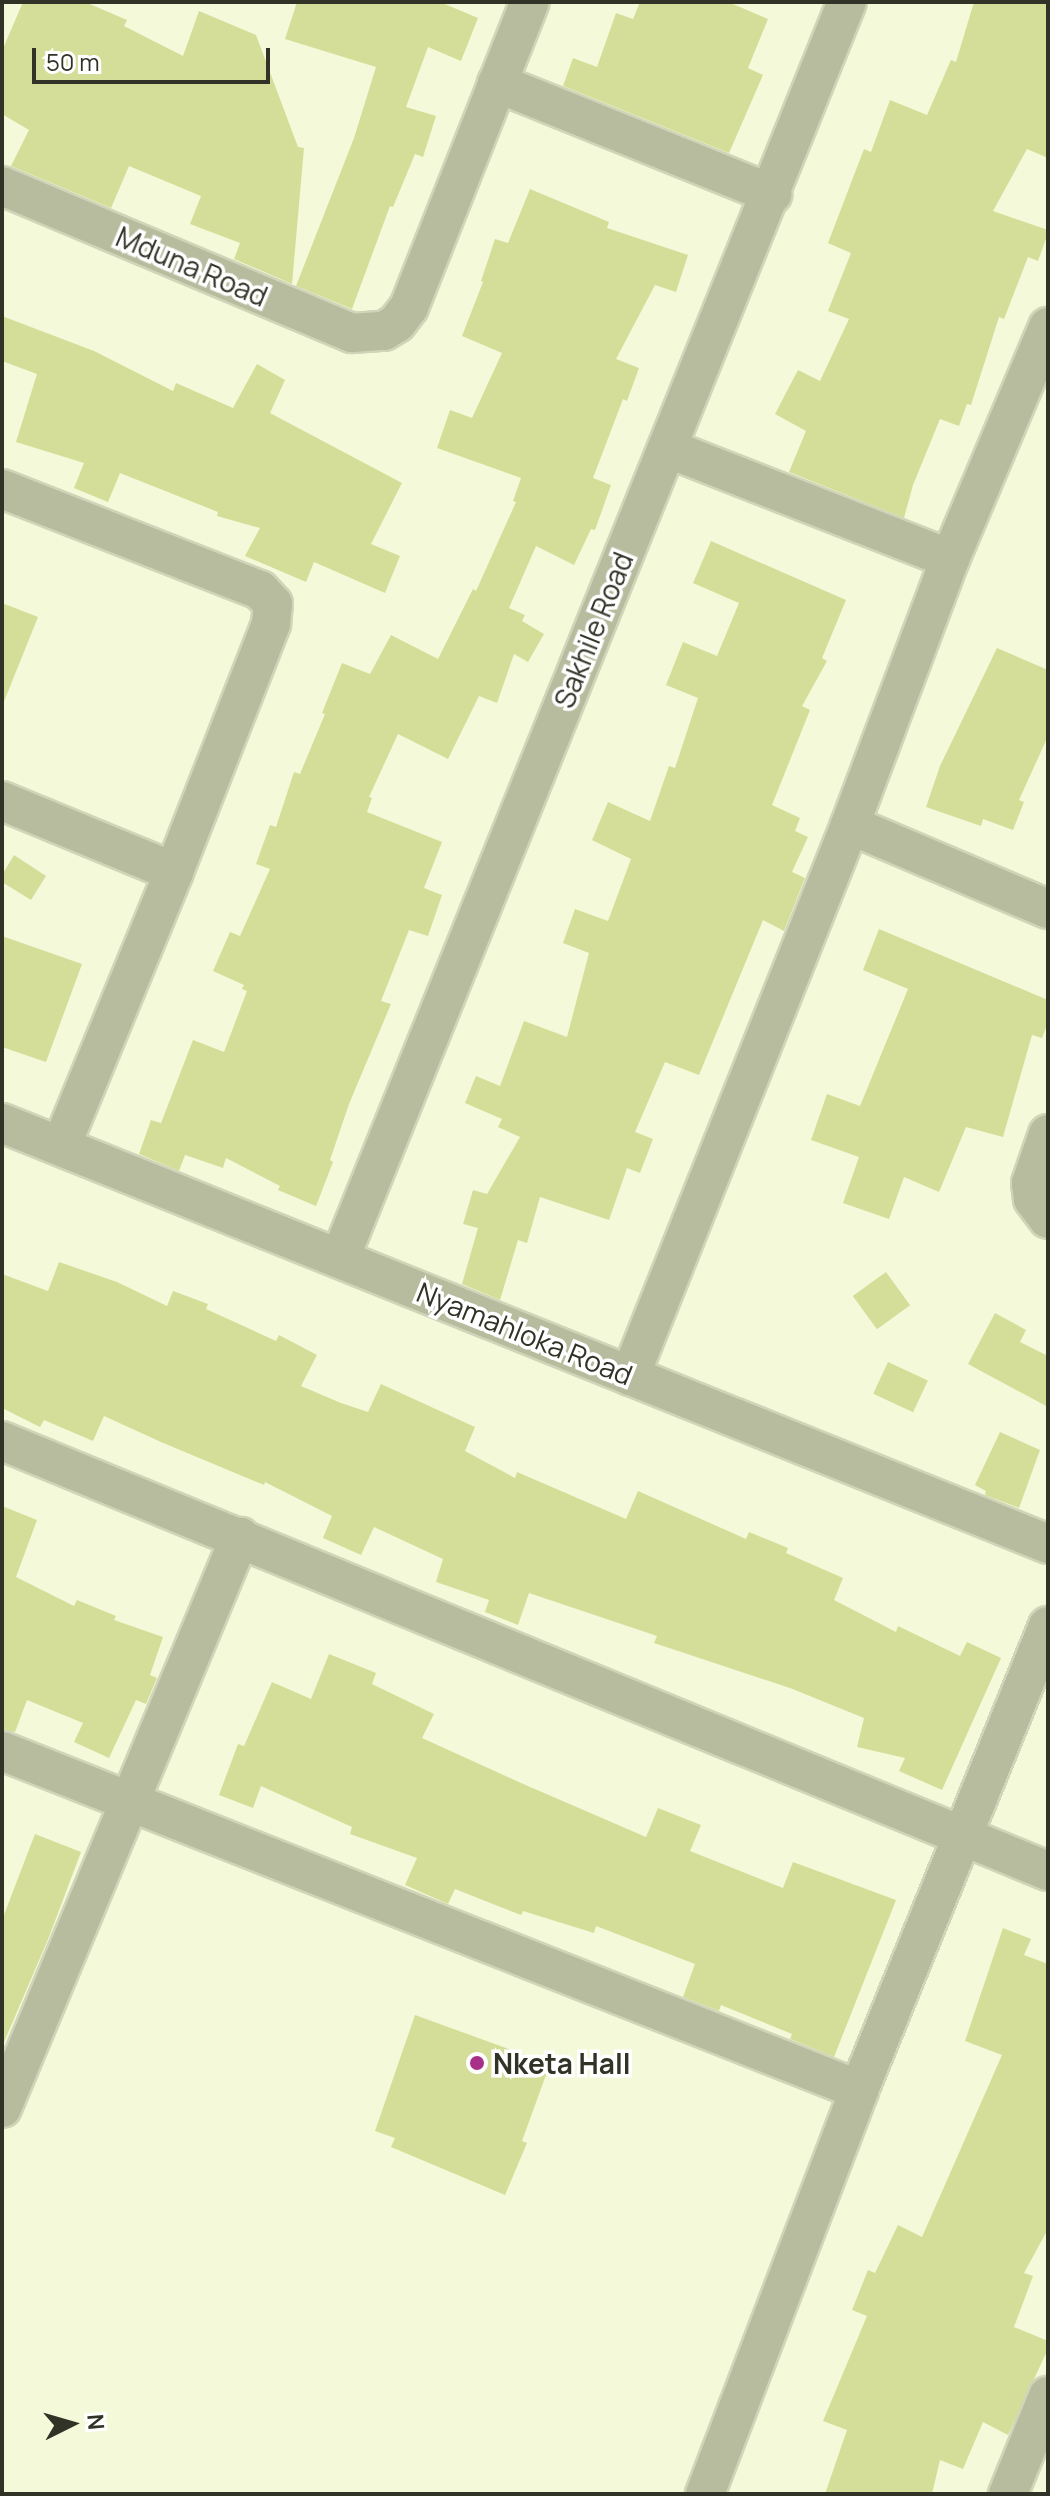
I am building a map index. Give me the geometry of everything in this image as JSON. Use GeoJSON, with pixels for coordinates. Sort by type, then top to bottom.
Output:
{"type":"FeatureCollection","features":[{"type":"Feature","properties":{"kind":"street"},"geometry":{"type":"LineString","coordinates":[[530,2],[497,83],[772,194]]}},
{"type":"Feature","properties":{"kind":"street","name":"Sakhile Road"},"geometry":{"type":"LineString","coordinates":[[340,1258],[847,2]]}},
{"type":"Feature","properties":{"kind":"street","name":"Mduna Road"},"geometry":{"type":"LineString","coordinates":[[2,186],[352,333],[384,331],[397,323],[409,307],[497,83]]}},
{"type":"Feature","properties":{"kind":"street"},"geometry":{"type":"LineString","coordinates":[[630,1376],[850,825],[950,559],[1048,327]]}},
{"type":"Feature","properties":{"kind":"street"},"geometry":{"type":"LineString","coordinates":[[667,448],[950,559]]}},
{"type":"Feature","properties":{"kind":"street"},"geometry":{"type":"LineString","coordinates":[[2,489],[260,590],[273,604],[271,624],[174,872],[61,1146]]}},
{"type":"Feature","properties":{"kind":"street"},"geometry":{"type":"LineString","coordinates":[[2,801],[174,872]]}},
{"type":"Feature","properties":{"kind":"street"},"geometry":{"type":"LineString","coordinates":[[850,825],[1048,909]]}},
{"type":"Feature","properties":{"kind":"street","name":"Nyamahloka Road"},"geometry":{"type":"LineString","coordinates":[[2,1123],[1048,1544]]}},
{"type":"Feature","properties":{"kind":"street"},"geometry":{"type":"LineString","coordinates":[[1048,1134],[1031,1183],[1033,1199],[1048,1219]]}},
{"type":"Feature","properties":{"kind":"street"},"geometry":{"type":"LineString","coordinates":[[2,1441],[1048,1871]]}},
{"type":"Feature","properties":{"kind":"street"},"geometry":{"type":"LineString","coordinates":[[2,2108],[11,2060],[128,1801],[240,1537]]}},
{"type":"Feature","properties":{"kind":"street"},"geometry":{"type":"LineString","coordinates":[[705,2494],[859,2090],[1048,1626]]}},
{"type":"Feature","properties":{"kind":"street"},"geometry":{"type":"LineString","coordinates":[[2,1751],[859,2090]]}},
{"type":"Feature","properties":{"kind":"street"},"geometry":{"type":"LineString","coordinates":[[1008,2494],[1048,2396]]}},
{"type":"Feature","properties":{"kind":"building"},"geometry":{"type":"Polygon","coordinates":[[[23,2],[85,2],[127,20],[124,26],[183,56],[199,11],[256,35],[298,147],[304,148],[292,284],[234,259],[240,243],[190,224],[201,196],[129,166],[111,208],[11,166],[29,130],[2,114],[2,51],[23,2]]]}},
{"type":"Feature","properties":{"kind":"building"},"geometry":{"type":"Polygon","coordinates":[[[297,2],[440,2],[478,18],[461,61],[428,47],[406,107],[436,116],[423,157],[415,154],[393,207],[390,206],[352,309],[296,286],[354,138],[376,67],[285,39],[297,2]]]}},
{"type":"Feature","properties":{"kind":"building"},"geometry":{"type":"Polygon","coordinates":[[[640,2],[728,2],[768,19],[748,68],[763,75],[729,153],[563,86],[573,58],[597,67],[616,13],[633,19],[640,2]]]}},
{"type":"Feature","properties":{"kind":"building"},"geometry":{"type":"Polygon","coordinates":[[[974,2],[1048,2],[1048,158],[1027,149],[993,211],[1048,230],[1048,233],[1038,261],[1028,257],[1004,319],[999,317],[971,405],[967,404],[959,426],[940,419],[913,485],[904,518],[789,472],[806,431],[775,414],[798,370],[820,381],[849,319],[828,311],[851,253],[828,243],[864,149],[871,152],[890,100],[927,115],[951,60],[956,62],[974,2]]]}},
{"type":"Feature","properties":{"kind":"building"},"geometry":{"type":"Polygon","coordinates":[[[530,189],[609,222],[607,228],[688,255],[676,292],[655,285],[616,359],[639,368],[627,401],[623,399],[593,478],[611,485],[595,530],[591,529],[574,565],[536,546],[509,608],[525,615],[522,621],[544,634],[528,662],[514,654],[497,703],[479,696],[448,759],[398,734],[369,797],[372,798],[367,812],[442,842],[424,888],[442,895],[428,936],[409,930],[381,1001],[391,1004],[349,1104],[330,1160],[333,1162],[316,1206],[278,1190],[280,1186],[226,1158],[223,1168],[185,1155],[179,1171],[139,1154],[151,1120],[161,1123],[193,1040],[224,1052],[247,991],[242,989],[244,985],[213,971],[230,932],[240,936],[270,869],[256,864],[270,825],[276,827],[294,772],[300,774],[342,663],[370,674],[391,635],[438,659],[473,589],[476,591],[516,502],[513,501],[521,478],[437,448],[450,410],[472,418],[502,353],[462,336],[483,282],[495,239],[508,243],[530,189]]]}},
{"type":"Feature","properties":{"kind":"building"},"geometry":{"type":"Polygon","coordinates":[[[2,316],[94,351],[173,391],[176,383],[233,408],[257,364],[285,380],[270,413],[402,483],[371,544],[400,556],[385,593],[314,562],[306,582],[245,556],[260,528],[217,516],[218,512],[120,473],[108,502],[74,488],[84,463],[16,442],[37,374],[2,361],[2,316]]]}},
{"type":"Feature","properties":{"kind":"building"},"geometry":{"type":"Polygon","coordinates":[[[711,541],[846,600],[822,658],[827,661],[802,706],[810,710],[772,805],[800,818],[795,831],[808,837],[792,872],[805,878],[784,931],[763,920],[699,1075],[665,1062],[635,1132],[653,1139],[640,1173],[627,1168],[609,1220],[540,1197],[527,1243],[518,1240],[500,1300],[462,1284],[478,1228],[463,1224],[473,1190],[487,1194],[520,1137],[498,1127],[502,1119],[465,1103],[476,1076],[500,1086],[524,1021],[567,1037],[589,953],[563,943],[575,909],[608,921],[631,859],[592,840],[608,802],[650,821],[669,766],[675,768],[698,698],[666,685],[683,642],[717,656],[739,603],[693,583],[711,541]]]}},
{"type":"Feature","properties":{"kind":"building"},"geometry":{"type":"Polygon","coordinates":[[[2,603],[38,617],[3,704],[2,704],[2,603]]]}},
{"type":"Feature","properties":{"kind":"building"},"geometry":{"type":"Polygon","coordinates":[[[997,648],[1048,670],[1048,736],[1019,800],[1024,802],[1013,830],[983,819],[981,826],[926,807],[940,766],[997,648]]]}},
{"type":"Feature","properties":{"kind":"building"},"geometry":{"type":"Polygon","coordinates":[[[14,855],[46,876],[31,900],[2,882],[2,875],[14,855]]]}},
{"type":"Feature","properties":{"kind":"building"},"geometry":{"type":"Polygon","coordinates":[[[879,929],[1048,1000],[1048,1022],[1042,1038],[1032,1035],[1003,1137],[966,1127],[939,1192],[904,1177],[889,1219],[843,1203],[859,1157],[811,1140],[827,1094],[860,1106],[908,989],[863,970],[879,929]]]}},
{"type":"Feature","properties":{"kind":"building"},"geometry":{"type":"Polygon","coordinates":[[[2,936],[82,964],[46,1062],[2,1047],[2,936]]]}},
{"type":"Feature","properties":{"kind":"building"},"geometry":{"type":"Polygon","coordinates":[[[59,1262],[117,1282],[167,1306],[173,1291],[208,1304],[206,1309],[276,1341],[279,1335],[317,1355],[301,1386],[341,1403],[368,1412],[381,1384],[475,1427],[465,1451],[515,1478],[517,1472],[626,1519],[638,1491],[746,1539],[749,1532],[788,1548],[786,1553],[843,1578],[834,1600],[896,1632],[898,1626],[960,1656],[967,1642],[1001,1658],[942,1790],[899,1771],[905,1758],[857,1747],[864,1718],[790,1688],[654,1643],[657,1636],[529,1593],[518,1625],[485,1612],[489,1600],[436,1582],[443,1559],[374,1527],[361,1555],[323,1538],[332,1516],[265,1482],[264,1485],[104,1416],[93,1441],[44,1420],[40,1427],[2,1408],[2,1274],[48,1291],[59,1262]]]}},
{"type":"Feature","properties":{"kind":"building"},"geometry":{"type":"Polygon","coordinates":[[[886,1272],[910,1305],[877,1329],[853,1296],[886,1272]]]}},
{"type":"Feature","properties":{"kind":"building"},"geometry":{"type":"Polygon","coordinates":[[[995,1313],[1026,1330],[1020,1342],[1048,1356],[1048,1407],[968,1364],[995,1313]]]}},
{"type":"Feature","properties":{"kind":"building"},"geometry":{"type":"Polygon","coordinates":[[[888,1362],[928,1381],[913,1412],[873,1394],[888,1362]]]}},
{"type":"Feature","properties":{"kind":"building"},"geometry":{"type":"Polygon","coordinates":[[[1000,1432],[1040,1450],[1019,1508],[985,1495],[986,1491],[975,1485],[1000,1432]]]}},
{"type":"Feature","properties":{"kind":"building"},"geometry":{"type":"Polygon","coordinates":[[[2,1506],[37,1520],[16,1577],[74,1606],[77,1600],[116,1616],[114,1620],[163,1637],[150,1675],[157,1678],[146,1704],[136,1700],[109,1758],[74,1742],[83,1723],[27,1700],[15,1732],[2,1730],[2,1506]]]}},
{"type":"Feature","properties":{"kind":"building"},"geometry":{"type":"Polygon","coordinates":[[[329,1654],[376,1673],[372,1684],[434,1714],[422,1738],[521,1783],[646,1837],[658,1808],[701,1825],[690,1851],[783,1888],[793,1862],[896,1900],[834,2057],[790,2039],[792,2034],[721,2005],[719,2011],[683,1997],[695,1964],[596,1926],[594,1933],[523,1911],[521,1915],[455,1889],[448,1904],[405,1885],[417,1858],[350,1834],[352,1827],[261,1786],[253,1808],[219,1795],[238,1744],[244,1746],[272,1682],[311,1699],[329,1654]]]}},
{"type":"Feature","properties":{"kind":"building"},"geometry":{"type":"Polygon","coordinates":[[[35,1834],[81,1852],[2,2047],[2,1920],[35,1834]]]}},
{"type":"Feature","properties":{"kind":"building"},"geometry":{"type":"Polygon","coordinates":[[[1003,1928],[1031,1939],[1024,1955],[1048,1964],[1048,2229],[1024,2273],[1033,2276],[1014,2327],[1048,2341],[1048,2349],[1008,2435],[983,2422],[963,2469],[940,2460],[932,2494],[825,2494],[847,2430],[823,2421],[867,2316],[852,2310],[868,2270],[875,2273],[898,2225],[922,2237],[1002,2055],[965,2041],[1003,1928]]]}},
{"type":"Feature","properties":{"kind":"building"},"geometry":{"type":"Polygon","coordinates":[[[415,2015],[550,2064],[522,2141],[527,2143],[505,2195],[391,2147],[395,2138],[375,2131],[415,2015]]]}},
{"type":"Feature","properties":{"kind":"place","name":"Nketa Hall"},"geometry":{"type":"Point","coordinates":[477,2063]}}]}
